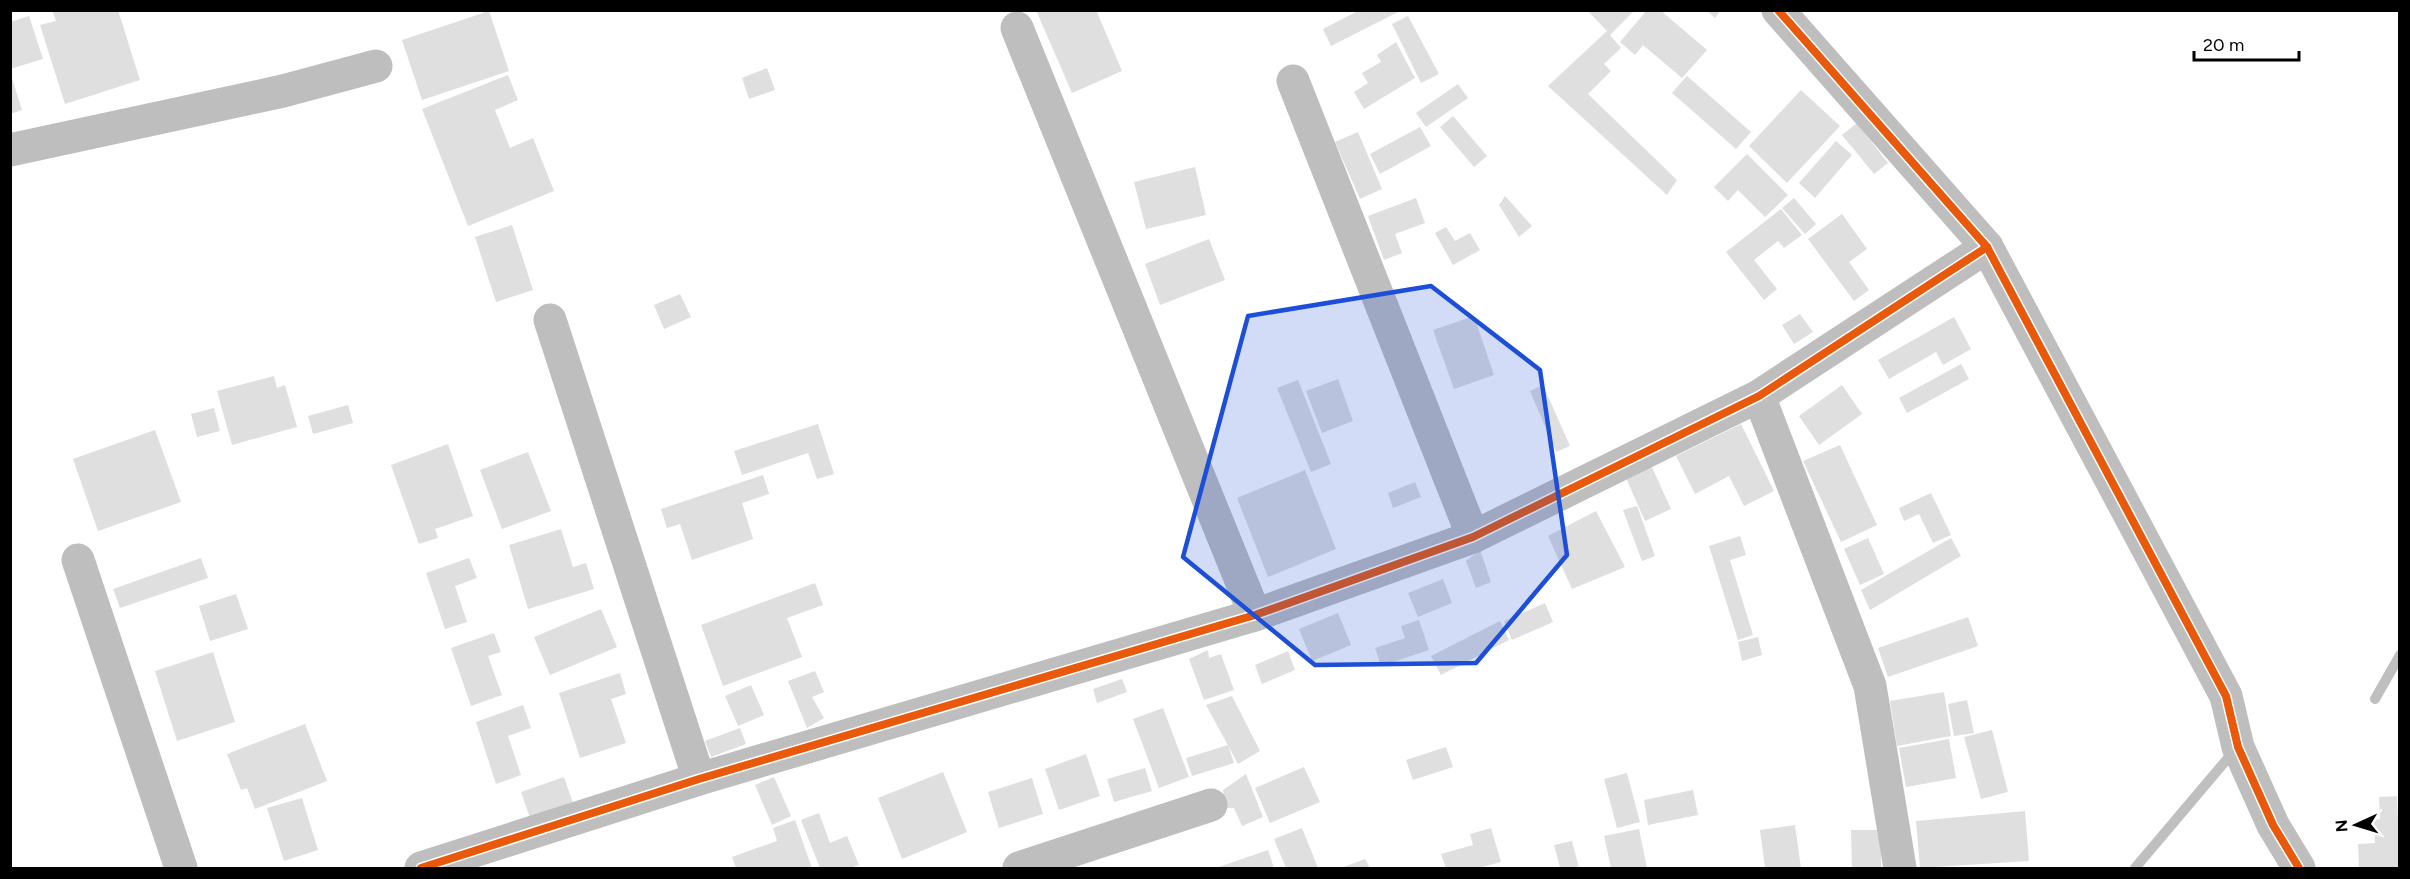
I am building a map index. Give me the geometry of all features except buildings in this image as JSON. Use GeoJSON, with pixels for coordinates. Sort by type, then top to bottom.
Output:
{"type":"FeatureCollection","features":[{"type":"Feature","properties":{"kind":"street"},"geometry":{"type":"LineString","coordinates":[[1778,10],[1987,247],[2226,696],[2238,747],[2272,825],[2299,868]]}},
{"type":"Feature","properties":{"kind":"street"},"geometry":{"type":"LineString","coordinates":[[1017,28],[1255,615]]}},
{"type":"Feature","properties":{"kind":"street"},"geometry":{"type":"LineString","coordinates":[[10,150],[283,92],[376,66]]}},
{"type":"Feature","properties":{"kind":"street"},"geometry":{"type":"LineString","coordinates":[[1293,81],[1473,537]]}},
{"type":"Feature","properties":{"kind":"street"},"geometry":{"type":"LineString","coordinates":[[421,868],[699,779],[1255,615],[1473,537],[1759,396],[1987,247]]}},
{"type":"Feature","properties":{"kind":"street"},"geometry":{"type":"LineString","coordinates":[[550,320],[699,779]]}},
{"type":"Feature","properties":{"kind":"street"},"geometry":{"type":"LineString","coordinates":[[1759,396],[1870,686],[1900,868]]}},
{"type":"Feature","properties":{"kind":"street"},"geometry":{"type":"LineString","coordinates":[[78,560],[181,868]]}},
{"type":"Feature","properties":{"kind":"street"},"geometry":{"type":"LineString","coordinates":[[1019,868],[1211,805]]}},
{"type":"Feature","properties":{"kind":"highlighted area"},"geometry":{"type":"Polygon","coordinates":[[[1431,286],[1540,370],[1567,555],[1476,663],[1315,665],[1183,557],[1248,316],[1431,286]]]}},
{"type":"Feature","properties":{"kind":"waterway"},"geometry":{"type":"LineString","coordinates":[[2375,699],[2400,655]]}},
{"type":"Feature","properties":{"kind":"waterway"},"geometry":{"type":"LineString","coordinates":[[2135,868],[2234,751]]}},
{"type":"Feature","properties":{"kind":"cycle path"},"geometry":{"type":"LineString","coordinates":[[1778,10],[1987,247],[2226,696],[2238,747],[2273,825],[2299,868]]}},
{"type":"Feature","properties":{"kind":"cycle path"},"geometry":{"type":"LineString","coordinates":[[421,868],[699,779],[1255,615],[1473,537],[1759,396],[1987,247]]}}]}
